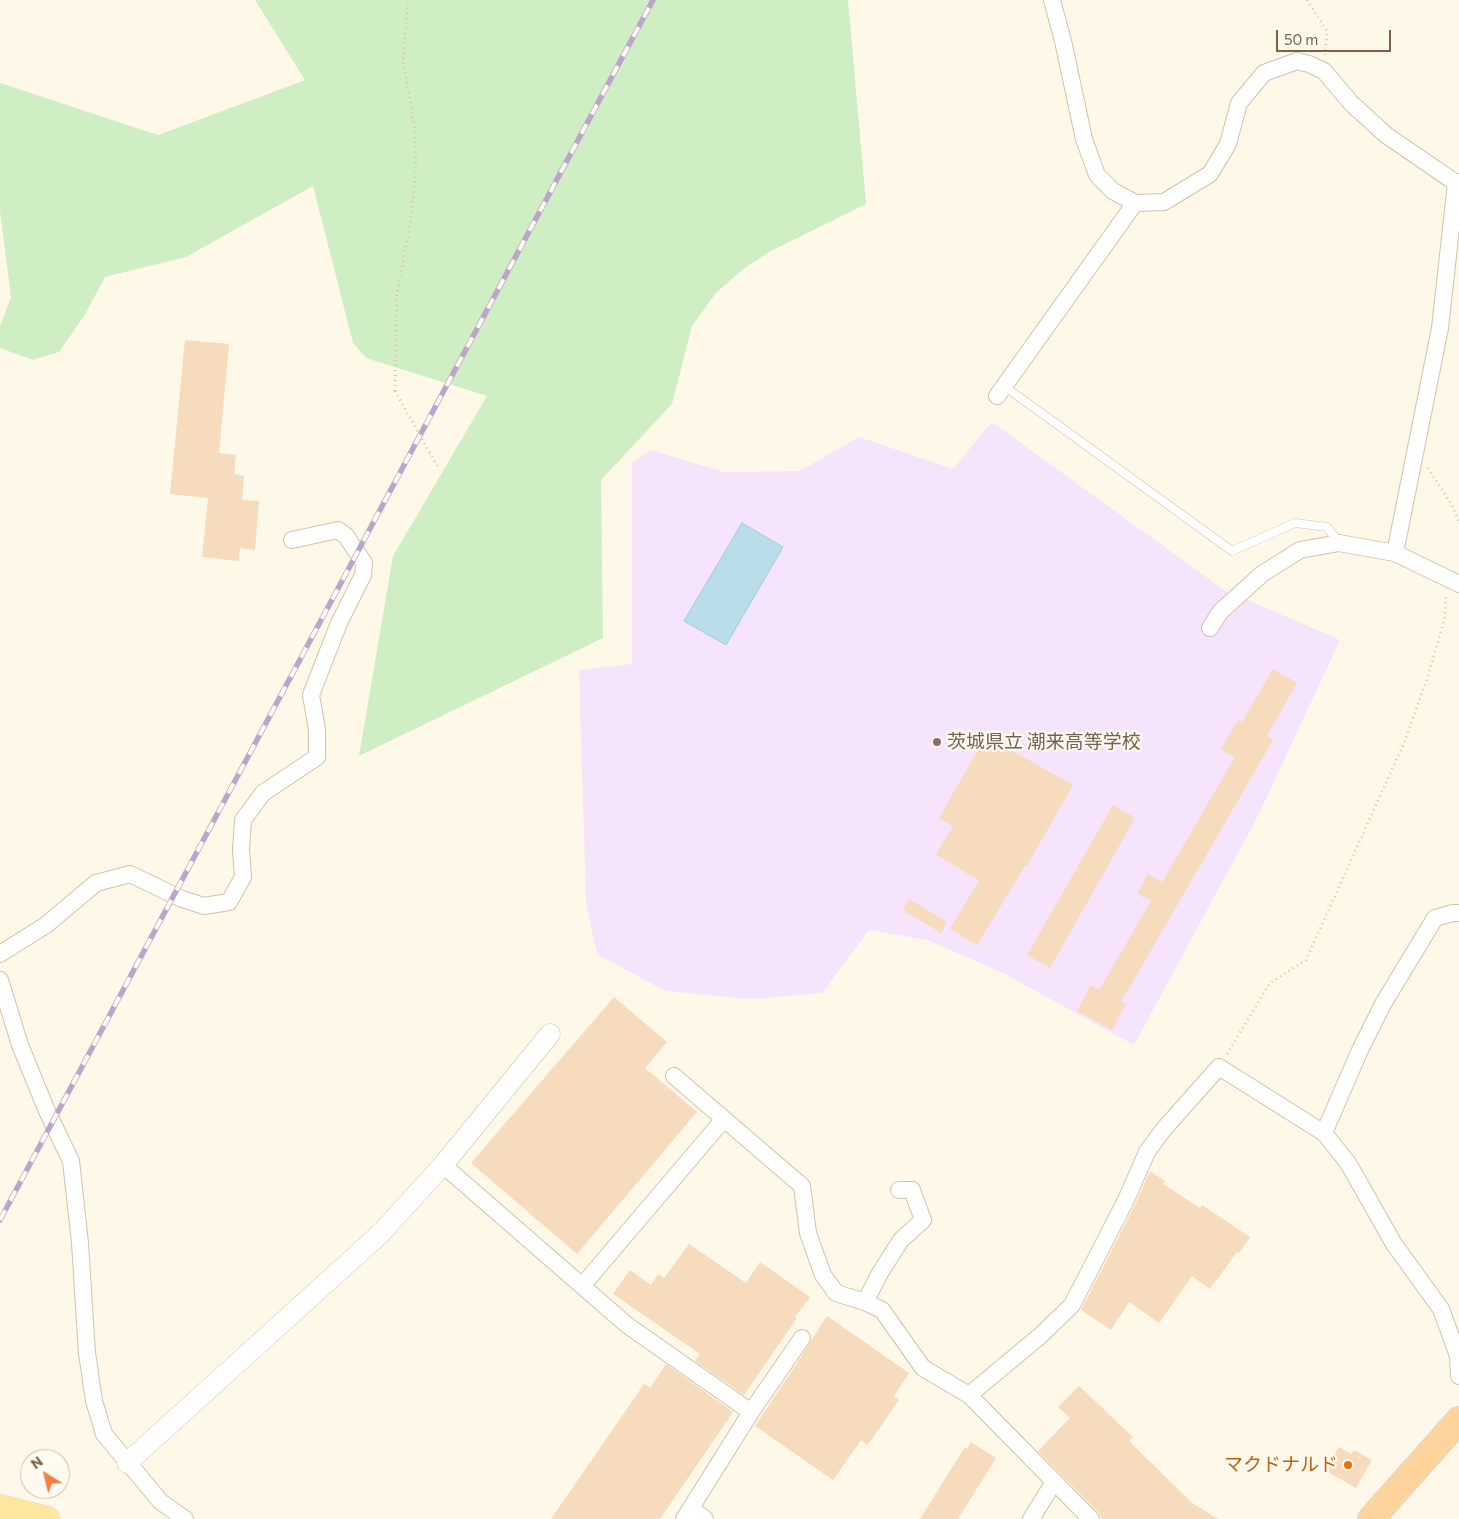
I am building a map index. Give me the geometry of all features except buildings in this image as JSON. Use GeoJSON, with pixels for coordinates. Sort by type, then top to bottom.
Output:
{"type":"FeatureCollection","features":[{"type":"Feature","properties":{"kind":"highway"},"geometry":{"type":"LineString","coordinates":[[1371,1519],[1459,1420]]}},
{"type":"Feature","properties":{"kind":"main road"},"geometry":{"type":"LineString","coordinates":[[0,1507],[46,1519]]}},
{"type":"Feature","properties":{"kind":"street"},"geometry":{"type":"LineString","coordinates":[[1052,0],[1084,139],[1097,175],[1112,191],[1135,203],[1164,202],[1210,174],[1228,144],[1239,103],[1264,73],[1297,61],[1324,71],[1350,103],[1386,135],[1457,183],[1440,328],[1395,553]]}},
{"type":"Feature","properties":{"kind":"street"},"geometry":{"type":"LineString","coordinates":[[1000,391],[1135,203]]}},
{"type":"Feature","properties":{"kind":"street"},"geometry":{"type":"LineString","coordinates":[[0,954],[46,925],[96,884],[130,874],[182,899],[204,906],[229,902],[243,876],[241,850],[243,820],[263,793],[317,757],[317,730],[311,695],[339,623],[363,575],[364,563],[346,536],[338,530],[292,540]]}},
{"type":"Feature","properties":{"kind":"street"},"geometry":{"type":"LineString","coordinates":[[1210,628],[1220,612],[1262,574],[1300,550],[1339,543],[1395,553],[1453,581]]}},
{"type":"Feature","properties":{"kind":"street"},"geometry":{"type":"LineString","coordinates":[[1324,1133],[1360,1050],[1383,1004],[1435,918],[1459,913]]}},
{"type":"Feature","properties":{"kind":"street"},"geometry":{"type":"LineString","coordinates":[[0,980],[20,1045],[71,1160],[80,1243],[87,1353],[94,1401],[104,1434],[127,1464],[161,1502],[185,1519]]}},
{"type":"Feature","properties":{"kind":"street"},"geometry":{"type":"LineString","coordinates":[[127,1464],[380,1234],[443,1165],[550,1034]]}},
{"type":"Feature","properties":{"kind":"street"},"geometry":{"type":"LineString","coordinates":[[969,1395],[1040,1336],[1072,1305],[1126,1200],[1147,1152],[1163,1130],[1218,1067],[1324,1133],[1348,1163],[1394,1244],[1441,1309],[1458,1356],[1459,1376]]}},
{"type":"Feature","properties":{"kind":"street"},"geometry":{"type":"LineString","coordinates":[[674,1076],[802,1186],[808,1233],[823,1275],[836,1293],[865,1302],[882,1310],[923,1368],[969,1395],[1091,1519]]}},
{"type":"Feature","properties":{"kind":"street"},"geometry":{"type":"LineString","coordinates":[[582,1286],[724,1119]]}},
{"type":"Feature","properties":{"kind":"street"},"geometry":{"type":"LineString","coordinates":[[443,1165],[627,1324],[751,1412]]}},
{"type":"Feature","properties":{"kind":"street"},"geometry":{"type":"LineString","coordinates":[[865,1302],[880,1273],[901,1240],[924,1220],[912,1190],[899,1190]]}},
{"type":"Feature","properties":{"kind":"street"},"geometry":{"type":"LineString","coordinates":[[705,1519],[687,1514],[751,1412],[802,1338]]}},
{"type":"Feature","properties":{"kind":"street"},"geometry":{"type":"LineString","coordinates":[[1031,1519],[1054,1482]]}},
{"type":"Feature","properties":{"kind":"lane"},"geometry":{"type":"LineString","coordinates":[[1000,391],[1232,551],[1295,523],[1327,527],[1339,543]]}},
{"type":"Feature","properties":{"kind":"path"},"geometry":{"type":"LineString","coordinates":[[408,0],[403,60],[415,129],[416,170],[409,234],[397,294],[395,391],[439,469]]}},
{"type":"Feature","properties":{"kind":"path"},"geometry":{"type":"LineString","coordinates":[[1308,0],[1327,31],[1324,71]]}},
{"type":"Feature","properties":{"kind":"path"},"geometry":{"type":"LineString","coordinates":[[1416,448],[1453,507],[1459,522]]}},
{"type":"Feature","properties":{"kind":"path"},"geometry":{"type":"LineString","coordinates":[[1218,1067],[1270,984],[1306,960],[1404,743],[1427,679],[1453,581]]}},
{"type":"Feature","properties":{"kind":"shaded area","name":"茨城県立 潮来高等学校"},"geometry":{"type":"Polygon","coordinates":[[[992,422],[1224,590],[1340,640],[1259,814],[1134,1045],[1001,972],[928,940],[869,930],[822,993],[751,999],[665,991],[597,954],[586,903],[579,670],[632,664],[632,463],[651,450],[724,472],[800,471],[859,437],[953,469],[992,422]]]}},
{"type":"Feature","properties":{"kind":"green space"},"geometry":{"type":"Polygon","coordinates":[[[255,0],[848,0],[866,204],[769,252],[742,270],[715,294],[692,326],[672,404],[601,480],[603,638],[359,756],[393,556],[487,396],[366,358],[353,343],[313,186],[186,257],[105,277],[84,316],[59,352],[33,360],[0,348],[0,326],[11,297],[0,211],[0,83],[158,135],[305,80],[255,0]]]}},
{"type":"Feature","properties":{"kind":"water"},"geometry":{"type":"Polygon","coordinates":[[[742,523],[783,547],[726,645],[684,621],[742,523]]]}},
{"type":"Feature","properties":{"kind":"railway"},"geometry":{"type":"LineString","coordinates":[[0,1220],[653,0]]}},
{"type":"Feature","properties":{"kind":"place","name":"茨城県立 潮来高等学校"},"geometry":{"type":"Point","coordinates":[937,742]}},
{"type":"Feature","properties":{"kind":"place","name":"マクドナルド"},"geometry":{"type":"Point","coordinates":[1348,1465]}}]}
